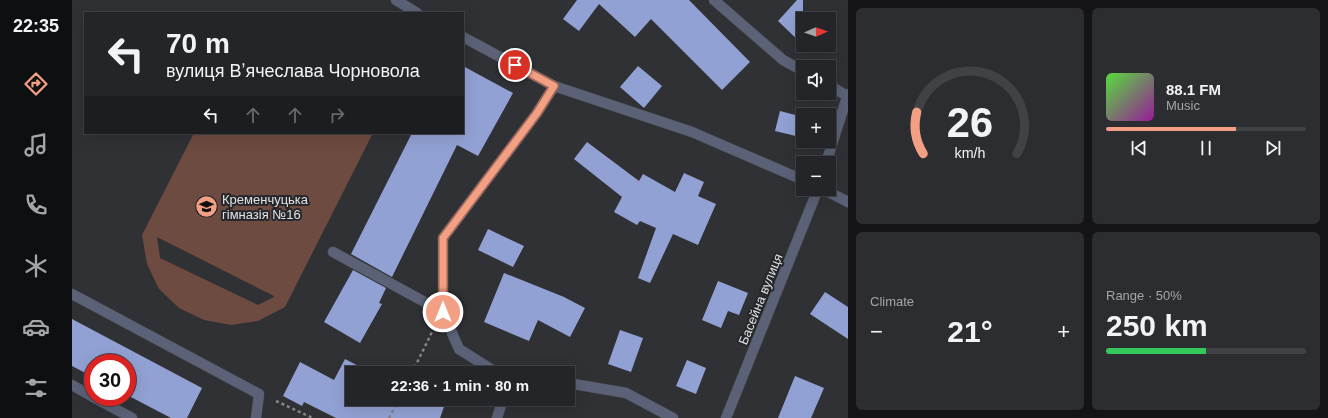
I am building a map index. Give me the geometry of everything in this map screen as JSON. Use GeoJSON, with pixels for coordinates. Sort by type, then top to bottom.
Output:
{"type":"FeatureCollection","features":[{"type":"Feature","properties":{"kind":"street"},"geometry":{"type":"LineString","coordinates":[[396,0],[415,12]]}},
{"type":"Feature","properties":{"kind":"street"},"geometry":{"type":"LineString","coordinates":[[714,0],[783,60],[796,67]]}},
{"type":"Feature","properties":{"kind":"street"},"geometry":{"type":"LineString","coordinates":[[464,38],[554,86],[692,132],[796,177]]}},
{"type":"Feature","properties":{"kind":"street"},"geometry":{"type":"LineString","coordinates":[[486,366],[459,349],[443,312],[443,238],[537,113],[554,86]]}},
{"type":"Feature","properties":{"kind":"street"},"geometry":{"type":"LineString","coordinates":[[828,156],[848,95],[836,89]]}},
{"type":"Feature","properties":{"kind":"street","name":"Басейна вулиця"},"geometry":{"type":"LineString","coordinates":[[726,418],[815,196]]}},
{"type":"Feature","properties":{"kind":"street"},"geometry":{"type":"LineString","coordinates":[[836,196],[848,202]]}},
{"type":"Feature","properties":{"kind":"street"},"geometry":{"type":"LineString","coordinates":[[333,252],[443,312]]}},
{"type":"Feature","properties":{"kind":"street"},"geometry":{"type":"LineString","coordinates":[[72,294],[259,394],[256,418]]}},
{"type":"Feature","properties":{"kind":"street"},"geometry":{"type":"LineString","coordinates":[[575,384],[626,392],[673,418]]}},
{"type":"Feature","properties":{"kind":"street"},"geometry":{"type":"LineString","coordinates":[[72,386],[84,392]]}},
{"type":"Feature","properties":{"kind":"street"},"geometry":{"type":"LineString","coordinates":[[110,406],[132,418]]}},
{"type":"Feature","properties":{"kind":"street"},"geometry":{"type":"LineString","coordinates":[[497,418],[501,406]]}},
{"type":"Feature","properties":{"kind":"path"},"geometry":{"type":"LineString","coordinates":[[416,366],[443,312]]}},
{"type":"Feature","properties":{"kind":"path"},"geometry":{"type":"LineString","coordinates":[[259,394],[313,418]]}},
{"type":"Feature","properties":{"kind":"path"},"geometry":{"type":"LineString","coordinates":[[390,418],[396,406]]}},
{"type":"Feature","properties":{"kind":"shaded area"},"geometry":{"type":"Polygon","coordinates":[[[193,134],[372,134],[285,307],[258,321],[231,325],[204,320],[179,308],[159,289],[147,264],[142,235],[193,134]],[[157,237],[160,258],[258,305],[274,297],[157,237]]]}},
{"type":"Feature","properties":{"kind":"building"},"geometry":{"type":"Polygon","coordinates":[[[577,0],[689,0],[750,62],[722,90],[651,19],[635,37],[599,4],[579,31],[563,19],[577,0]]]}},
{"type":"Feature","properties":{"kind":"building"},"geometry":{"type":"Polygon","coordinates":[[[797,0],[803,0],[803,12],[796,12],[796,38],[778,21],[797,0]]]}},
{"type":"Feature","properties":{"kind":"building"},"geometry":{"type":"Polygon","coordinates":[[[638,66],[662,86],[644,108],[620,87],[638,66]]]}},
{"type":"Feature","properties":{"kind":"building"},"geometry":{"type":"Polygon","coordinates":[[[464,67],[513,93],[478,156],[457,145],[392,277],[351,254],[411,134],[464,134],[464,67]]]}},
{"type":"Feature","properties":{"kind":"building"},"geometry":{"type":"Polygon","coordinates":[[[780,111],[796,115],[796,136],[775,131],[780,111]]]}},
{"type":"Feature","properties":{"kind":"building"},"geometry":{"type":"Polygon","coordinates":[[[587,142],[639,181],[643,174],[675,192],[684,173],[704,182],[698,196],[716,204],[698,245],[673,234],[650,283],[638,278],[656,228],[640,221],[637,225],[614,212],[622,197],[574,159],[587,142]]]}},
{"type":"Feature","properties":{"kind":"building"},"geometry":{"type":"Polygon","coordinates":[[[488,229],[524,246],[513,267],[478,250],[488,229]]]}},
{"type":"Feature","properties":{"kind":"building"},"geometry":{"type":"Polygon","coordinates":[[[353,270],[386,288],[379,303],[382,304],[360,343],[324,322],[353,270]]]}},
{"type":"Feature","properties":{"kind":"building"},"geometry":{"type":"Polygon","coordinates":[[[504,273],[564,297],[585,308],[570,337],[538,320],[529,341],[484,322],[504,273]]]}},
{"type":"Feature","properties":{"kind":"building"},"geometry":{"type":"Polygon","coordinates":[[[718,281],[748,293],[739,315],[728,311],[721,328],[702,320],[718,281]]]}},
{"type":"Feature","properties":{"kind":"building"},"geometry":{"type":"Polygon","coordinates":[[[825,292],[848,307],[848,339],[810,314],[825,292]]]}},
{"type":"Feature","properties":{"kind":"building"},"geometry":{"type":"Polygon","coordinates":[[[72,319],[202,388],[187,418],[171,418],[136,400],[136,354],[84,354],[84,372],[72,366],[72,319]]]}},
{"type":"Feature","properties":{"kind":"building"},"geometry":{"type":"Polygon","coordinates":[[[620,330],[643,338],[631,372],[608,364],[620,330]]]}},
{"type":"Feature","properties":{"kind":"building"},"geometry":{"type":"Polygon","coordinates":[[[345,359],[358,366],[345,366],[345,406],[444,406],[440,418],[336,418],[304,402],[302,406],[283,396],[300,362],[334,380],[345,359]]]}},
{"type":"Feature","properties":{"kind":"building"},"geometry":{"type":"Polygon","coordinates":[[[687,360],[706,368],[696,394],[676,386],[687,360]]]}},
{"type":"Feature","properties":{"kind":"building"},"geometry":{"type":"Polygon","coordinates":[[[795,376],[824,388],[811,418],[778,418],[795,376]]]}},
{"type":"Feature","properties":{"kind":"place","name":"Кременчуцька гімназія №16"},"geometry":{"type":"Point","coordinates":[207,206]}},
{"type":"Feature","properties":{"kind":"route"},"geometry":{"type":"LineString","coordinates":[[443,312],[443,238],[537,113],[554,86],[515,65]]}}]}
